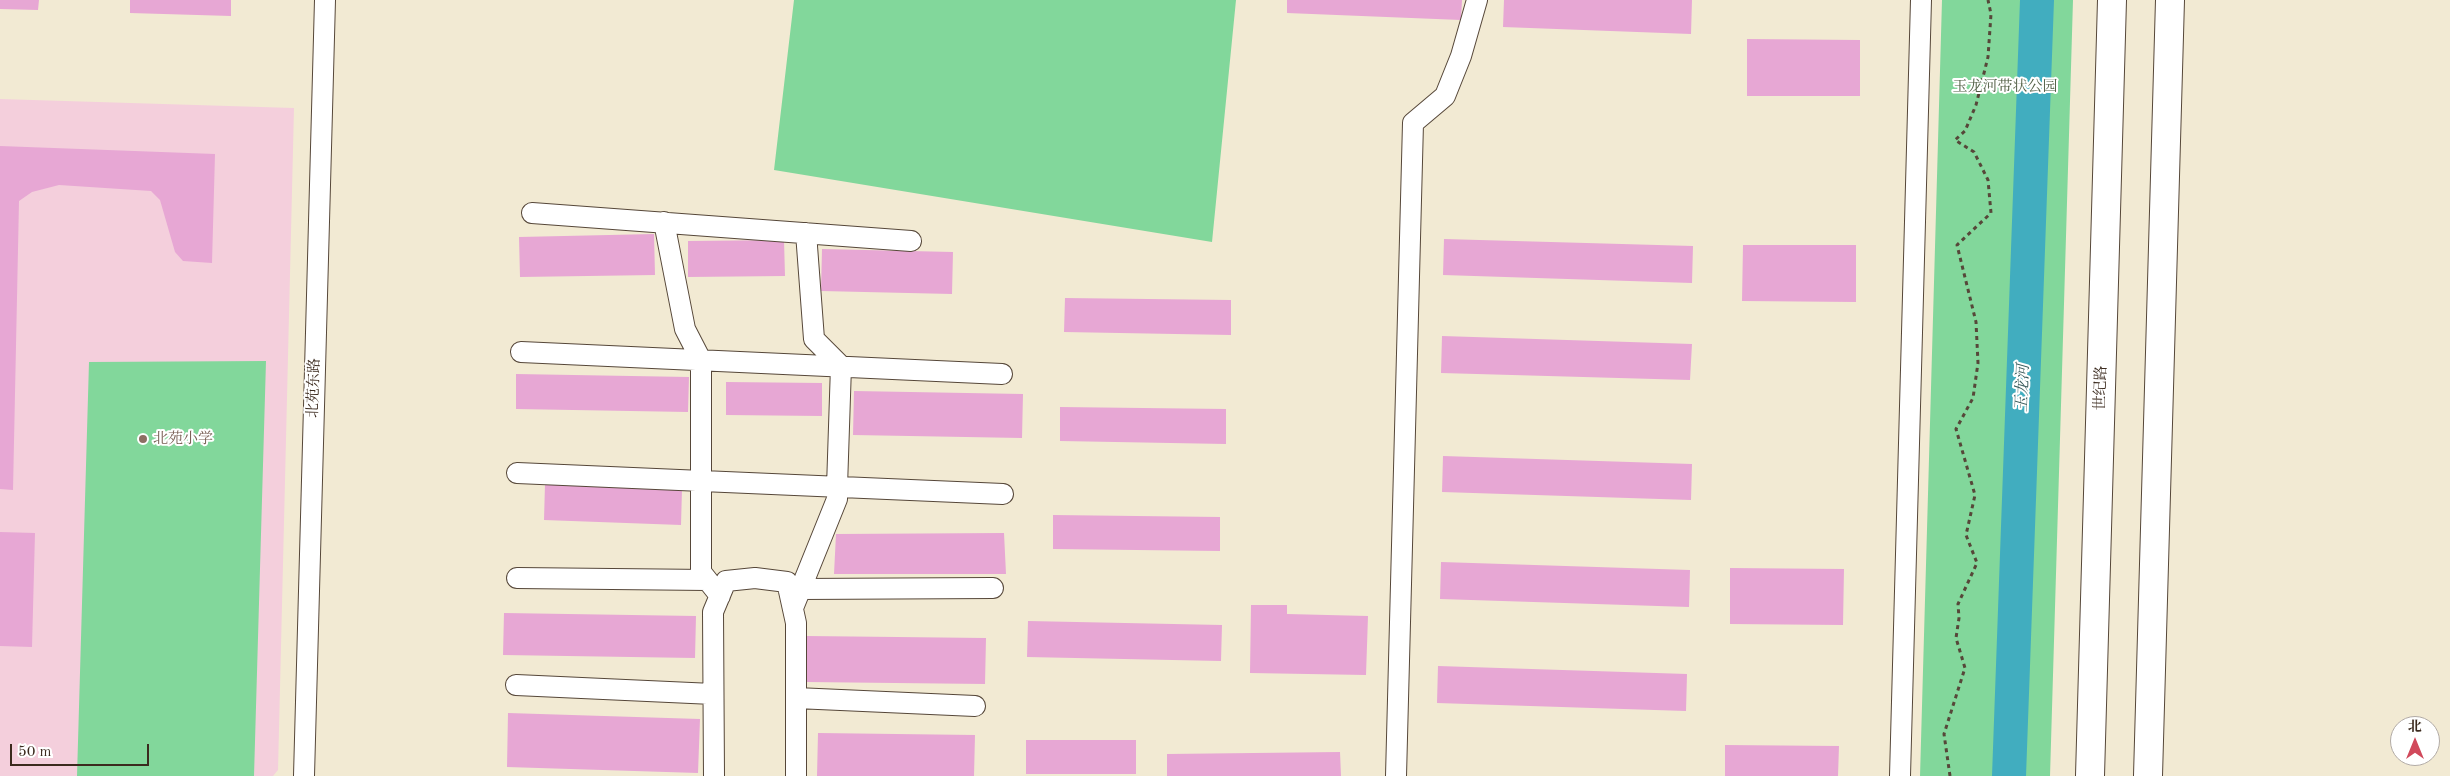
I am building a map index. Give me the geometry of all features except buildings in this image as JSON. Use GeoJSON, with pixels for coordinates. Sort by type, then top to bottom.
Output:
{"type":"FeatureCollection","features":[{"type":"Feature","properties":{"kind":"main road","name":"世纪路"},"geometry":{"type":"LineString","coordinates":[[2090,776],[2112,0]]}},
{"type":"Feature","properties":{"kind":"main road"},"geometry":{"type":"LineString","coordinates":[[2148,776],[2170,0]]}},
{"type":"Feature","properties":{"kind":"street","name":"北苑东路"},"geometry":{"type":"LineString","coordinates":[[304,776],[325,0]]}},
{"type":"Feature","properties":{"kind":"street"},"geometry":{"type":"LineString","coordinates":[[1396,776],[1413,124],[1445,96],[1462,56],[1477,0]]}},
{"type":"Feature","properties":{"kind":"street"},"geometry":{"type":"LineString","coordinates":[[1900,776],[1921,0]]}},
{"type":"Feature","properties":{"kind":"street"},"geometry":{"type":"LineString","coordinates":[[532,213],[911,240]]}},
{"type":"Feature","properties":{"kind":"street"},"geometry":{"type":"LineString","coordinates":[[664,222],[685,329],[701,360],[701,572],[720,596]]}},
{"type":"Feature","properties":{"kind":"street"},"geometry":{"type":"LineString","coordinates":[[796,776],[797,599],[837,498],[840,366],[814,338],[806,233]]}},
{"type":"Feature","properties":{"kind":"street"},"geometry":{"type":"LineString","coordinates":[[521,352],[1002,374]]}},
{"type":"Feature","properties":{"kind":"street"},"geometry":{"type":"LineString","coordinates":[[517,473],[1003,494]]}},
{"type":"Feature","properties":{"kind":"street"},"geometry":{"type":"LineString","coordinates":[[517,578],[707,580]]}},
{"type":"Feature","properties":{"kind":"street"},"geometry":{"type":"LineString","coordinates":[[714,776],[713,612],[726,581],[755,578],[787,582],[797,599]]}},
{"type":"Feature","properties":{"kind":"street"},"geometry":{"type":"LineString","coordinates":[[797,599],[993,588]]}},
{"type":"Feature","properties":{"kind":"street"},"geometry":{"type":"LineString","coordinates":[[516,685],[713,694]]}},
{"type":"Feature","properties":{"kind":"street"},"geometry":{"type":"LineString","coordinates":[[796,698],[975,706]]}},
{"type":"Feature","properties":{"kind":"path"},"geometry":{"type":"LineString","coordinates":[[1950,776],[1944,734],[1965,668],[1956,638],[1959,618],[1958,604],[1977,563],[1966,535],[1975,495],[1956,428],[1973,398],[1978,363],[1976,322],[1958,245],[1991,213],[1988,180],[1974,152],[1955,140],[1965,131],[1976,105],[1988,58],[1991,14],[1988,0]]}},
{"type":"Feature","properties":{"kind":"shaded area","name":"北苑小学"},"geometry":{"type":"Polygon","coordinates":[[[0,99],[294,108],[278,770],[273,776],[0,776],[0,99]]]}},
{"type":"Feature","properties":{"kind":"green space"},"geometry":{"type":"Polygon","coordinates":[[[794,0],[1236,0],[1212,242],[774,170],[794,0]]]}},
{"type":"Feature","properties":{"kind":"green space","name":"玉龙河带状公园"},"geometry":{"type":"Polygon","coordinates":[[[1942,0],[2073,0],[2050,776],[1920,776],[1942,0]]]}},
{"type":"Feature","properties":{"kind":"green space"},"geometry":{"type":"Polygon","coordinates":[[[266,361],[254,776],[77,776],[89,362],[266,361]]]}},
{"type":"Feature","properties":{"kind":"waterway","name":"玉龙河"},"geometry":{"type":"LineString","coordinates":[[2009,776],[2037,0]]}},
{"type":"Feature","properties":{"kind":"place","name":"北苑小学"},"geometry":{"type":"Point","coordinates":[143,439]}}]}
